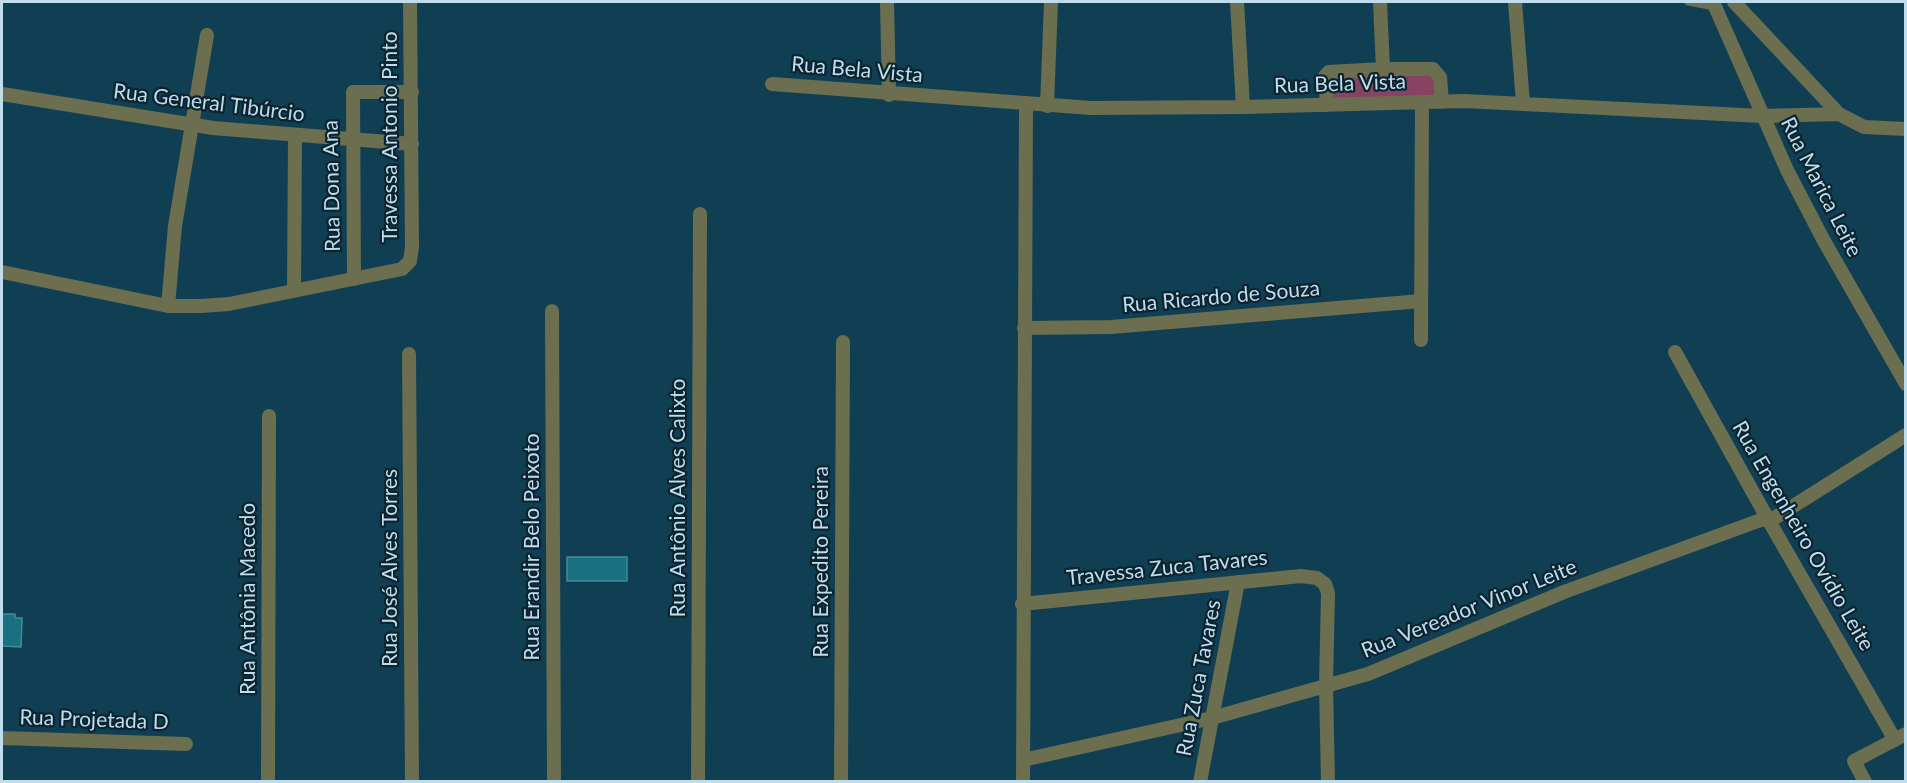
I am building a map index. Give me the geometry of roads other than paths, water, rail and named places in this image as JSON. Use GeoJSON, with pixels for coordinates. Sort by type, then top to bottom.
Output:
{"type":"FeatureCollection","features":[{"type":"Feature","properties":{"kind":"street","name":"Travessa Antonio Pinto"},"geometry":{"type":"LineString","coordinates":[[354,279],[402,269],[412,256],[410,2]]}},
{"type":"Feature","properties":{"kind":"street"},"geometry":{"type":"LineString","coordinates":[[887,2],[889,95]]}},
{"type":"Feature","properties":{"kind":"street"},"geometry":{"type":"LineString","coordinates":[[1047,106],[1051,2]]}},
{"type":"Feature","properties":{"kind":"street"},"geometry":{"type":"LineString","coordinates":[[1237,2],[1243,107]]}},
{"type":"Feature","properties":{"kind":"street"},"geometry":{"type":"LineString","coordinates":[[1380,2],[1383,69]]}},
{"type":"Feature","properties":{"kind":"street"},"geometry":{"type":"LineString","coordinates":[[1515,2],[1523,103]]}},
{"type":"Feature","properties":{"kind":"street"},"geometry":{"type":"LineString","coordinates":[[1734,2],[1839,114]]}},
{"type":"Feature","properties":{"kind":"street","name":"Rua Marica Leite"},"geometry":{"type":"LineString","coordinates":[[1714,4],[1762,116],[1824,241],[1904,378]]}},
{"type":"Feature","properties":{"kind":"street"},"geometry":{"type":"LineString","coordinates":[[168,306],[175,226],[207,35]]}},
{"type":"Feature","properties":{"kind":"street"},"geometry":{"type":"LineString","coordinates":[[1327,105],[1325,76],[1329,72],[1383,69],[1433,69],[1440,77],[1442,102]]}},
{"type":"Feature","properties":{"kind":"street","name":"Rua Bela Vista"},"geometry":{"type":"LineString","coordinates":[[772,84],[1047,106],[1243,107],[1442,102],[1523,103],[1762,116],[1839,114],[1864,127],[1905,129]]}},
{"type":"Feature","properties":{"kind":"street","name":"Rua Dona Ana"},"geometry":{"type":"LineString","coordinates":[[354,279],[353,92],[412,92]]}},
{"type":"Feature","properties":{"kind":"street","name":"Rua General Tibúrcio"},"geometry":{"type":"LineString","coordinates":[[2,94],[191,125],[294,136],[412,144]]}},
{"type":"Feature","properties":{"kind":"street"},"geometry":{"type":"LineString","coordinates":[[1421,340],[1422,102]]}},
{"type":"Feature","properties":{"kind":"street"},"geometry":{"type":"LineString","coordinates":[[1023,782],[1026,105]]}},
{"type":"Feature","properties":{"kind":"street"},"geometry":{"type":"LineString","coordinates":[[294,136],[294,290]]}},
{"type":"Feature","properties":{"kind":"street","name":"Rua Antônio Alves Calixto"},"geometry":{"type":"LineString","coordinates":[[698,782],[700,214]]}},
{"type":"Feature","properties":{"kind":"street"},"geometry":{"type":"LineString","coordinates":[[2,272],[168,306],[229,304],[354,279]]}},
{"type":"Feature","properties":{"kind":"street","name":"Rua Ricardo de Souza"},"geometry":{"type":"LineString","coordinates":[[1024,328],[1111,327],[1421,301]]}},
{"type":"Feature","properties":{"kind":"street","name":"Rua Erandir Belo Peixoto"},"geometry":{"type":"LineString","coordinates":[[552,312],[554,782]]}},
{"type":"Feature","properties":{"kind":"street","name":"Rua Expedito Pereira"},"geometry":{"type":"LineString","coordinates":[[841,782],[843,342]]}},
{"type":"Feature","properties":{"kind":"street","name":"Rua Engenheiro Ovídio Leite"},"geometry":{"type":"LineString","coordinates":[[1675,352],[1767,519],[1900,737]]}},
{"type":"Feature","properties":{"kind":"street","name":"Rua José Alves Torres"},"geometry":{"type":"LineString","coordinates":[[409,354],[412,782]]}},
{"type":"Feature","properties":{"kind":"street","name":"Rua Antônia Macedo"},"geometry":{"type":"LineString","coordinates":[[268,782],[269,416]]}},
{"type":"Feature","properties":{"kind":"street","name":"Rua Vereador Vinor Leite"},"geometry":{"type":"LineString","coordinates":[[1023,760],[1214,717],[1368,674],[1564,592],[1776,517],[1905,435]]}},
{"type":"Feature","properties":{"kind":"street","name":"Travessa Zuca Tavares"},"geometry":{"type":"LineString","coordinates":[[1022,604],[1301,576],[1317,578],[1325,584],[1328,593],[1326,685]]}},
{"type":"Feature","properties":{"kind":"street","name":"Rua Zuca Tavares"},"geometry":{"type":"LineString","coordinates":[[1200,782],[1238,582]]}},
{"type":"Feature","properties":{"kind":"street"},"geometry":{"type":"LineString","coordinates":[[1326,685],[1328,782]]}},
{"type":"Feature","properties":{"kind":"street"},"geometry":{"type":"LineString","coordinates":[[1865,782],[1854,761],[1900,737]]}},
{"type":"Feature","properties":{"kind":"street","name":"Rua Projetada D"},"geometry":{"type":"LineString","coordinates":[[2,738],[186,744]]}},
{"type":"Feature","properties":{"kind":"lane"},"geometry":{"type":"LineString","coordinates":[[1688,2],[1714,4]]}}]}
